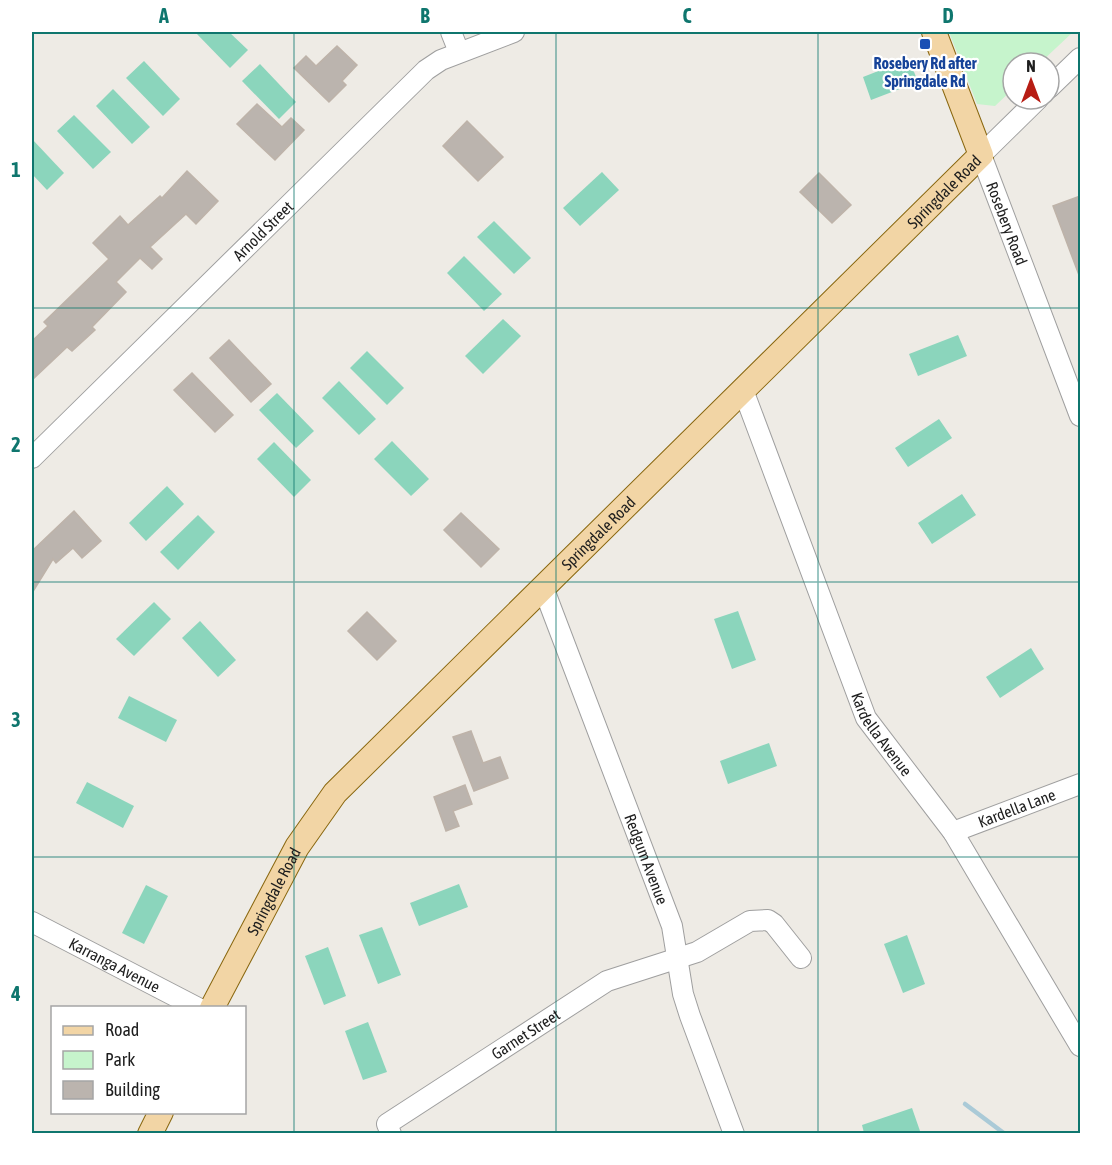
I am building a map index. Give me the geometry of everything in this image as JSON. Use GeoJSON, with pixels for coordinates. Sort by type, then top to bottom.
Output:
{"type":"FeatureCollection","features":[{"type":"Feature","properties":{"kind":"main road","name":"Rosebery Road"},"geometry":{"type":"LineString","coordinates":[[934,32],[981,154]]}},
{"type":"Feature","properties":{"kind":"main road","name":"Springdale Road"},"geometry":{"type":"LineString","coordinates":[[213,1006],[297,847],[335,793],[981,154]]}},
{"type":"Feature","properties":{"kind":"main road"},"geometry":{"type":"LineString","coordinates":[[150,1134],[160,1114]]}},
{"type":"Feature","properties":{"kind":"street"},"geometry":{"type":"LineString","coordinates":[[451,32],[459,52]]}},
{"type":"Feature","properties":{"kind":"street","name":"Arnold Street"},"geometry":{"type":"LineString","coordinates":[[32,458],[426,70],[459,52],[514,32]]}},
{"type":"Feature","properties":{"kind":"street"},"geometry":{"type":"LineString","coordinates":[[1061,76],[1080,58]]}},
{"type":"Feature","properties":{"kind":"street","name":"Springdale Road"},"geometry":{"type":"LineString","coordinates":[[981,154],[1026,111]]}},
{"type":"Feature","properties":{"kind":"street","name":"Rosebery Road"},"geometry":{"type":"LineString","coordinates":[[981,154],[1080,416]]}},
{"type":"Feature","properties":{"kind":"street","name":"Kardella Avenue"},"geometry":{"type":"LineString","coordinates":[[743,390],[866,718],[953,832],[1080,1046]]}},
{"type":"Feature","properties":{"kind":"street","name":"Redgum Avenue"},"geometry":{"type":"LineString","coordinates":[[543,587],[672,926],[683,994],[734,1134]]}},
{"type":"Feature","properties":{"kind":"street","name":"Kardella Lane"},"geometry":{"type":"LineString","coordinates":[[953,832],[1080,784]]}},
{"type":"Feature","properties":{"kind":"street"},"geometry":{"type":"LineString","coordinates":[[678,957],[697,952],[741,925],[759,919],[774,924],[801,958]]}},
{"type":"Feature","properties":{"kind":"street","name":"Karranga Avenue"},"geometry":{"type":"LineString","coordinates":[[32,922],[194,1006]]}},
{"type":"Feature","properties":{"kind":"street","name":"Garnet Street"},"geometry":{"type":"LineString","coordinates":[[391,1134],[387,1124],[598,986],[678,957]]}},
{"type":"Feature","properties":{"kind":"green space"},"geometry":{"type":"Polygon","coordinates":[[[195,32],[229,32],[248,50],[230,68],[195,32]]]}},
{"type":"Feature","properties":{"kind":"green space"},"geometry":{"type":"Polygon","coordinates":[[[949,32],[1073,32],[1053,51],[1001,51],[1001,100],[995,106],[977,104],[949,32]]]}},
{"type":"Feature","properties":{"kind":"green space"},"geometry":{"type":"Polygon","coordinates":[[[909,59],[918,82],[871,100],[863,77],[909,59]]]}},
{"type":"Feature","properties":{"kind":"green space"},"geometry":{"type":"Polygon","coordinates":[[[144,61],[180,99],[163,116],[126,78],[144,61]]]}},
{"type":"Feature","properties":{"kind":"green space"},"geometry":{"type":"Polygon","coordinates":[[[260,64],[296,102],[279,119],[242,81],[260,64]]]}},
{"type":"Feature","properties":{"kind":"green space"},"geometry":{"type":"Polygon","coordinates":[[[113,89],[150,127],[132,144],[96,106],[113,89]]]}},
{"type":"Feature","properties":{"kind":"green space"},"geometry":{"type":"Polygon","coordinates":[[[74,115],[111,152],[93,169],[57,131],[74,115]]]}},
{"type":"Feature","properties":{"kind":"green space"},"geometry":{"type":"Polygon","coordinates":[[[32,139],[64,173],[47,190],[32,174],[32,139]]]}},
{"type":"Feature","properties":{"kind":"green space"},"geometry":{"type":"Polygon","coordinates":[[[602,172],[619,190],[580,226],[563,208],[602,172]]]}},
{"type":"Feature","properties":{"kind":"green space"},"geometry":{"type":"Polygon","coordinates":[[[494,221],[531,258],[514,274],[477,237],[494,221]]]}},
{"type":"Feature","properties":{"kind":"green space"},"geometry":{"type":"Polygon","coordinates":[[[464,256],[502,294],[484,311],[447,273],[464,256]]]}},
{"type":"Feature","properties":{"kind":"green space"},"geometry":{"type":"Polygon","coordinates":[[[503,319],[521,336],[483,374],[465,356],[503,319]]]}},
{"type":"Feature","properties":{"kind":"green space"},"geometry":{"type":"Polygon","coordinates":[[[958,335],[967,356],[918,376],[909,354],[958,335]]]}},
{"type":"Feature","properties":{"kind":"green space"},"geometry":{"type":"Polygon","coordinates":[[[367,351],[404,388],[387,405],[350,368],[367,351]]]}},
{"type":"Feature","properties":{"kind":"green space"},"geometry":{"type":"Polygon","coordinates":[[[339,381],[376,419],[359,435],[322,398],[339,381]]]}},
{"type":"Feature","properties":{"kind":"green space"},"geometry":{"type":"Polygon","coordinates":[[[277,393],[314,431],[296,448],[259,410],[277,393]]]}},
{"type":"Feature","properties":{"kind":"green space"},"geometry":{"type":"Polygon","coordinates":[[[939,419],[952,438],[908,467],[895,448],[939,419]]]}},
{"type":"Feature","properties":{"kind":"green space"},"geometry":{"type":"Polygon","coordinates":[[[392,441],[429,479],[411,496],[374,459],[392,441]]]}},
{"type":"Feature","properties":{"kind":"green space"},"geometry":{"type":"Polygon","coordinates":[[[274,442],[311,480],[294,497],[257,459],[274,442]]]}},
{"type":"Feature","properties":{"kind":"green space"},"geometry":{"type":"Polygon","coordinates":[[[167,486],[184,504],[146,541],[129,523],[167,486]]]}},
{"type":"Feature","properties":{"kind":"green space"},"geometry":{"type":"Polygon","coordinates":[[[962,494],[976,515],[932,544],[918,523],[962,494]]]}},
{"type":"Feature","properties":{"kind":"green space"},"geometry":{"type":"Polygon","coordinates":[[[198,515],[215,532],[178,570],[160,552],[198,515]]]}},
{"type":"Feature","properties":{"kind":"green space"},"geometry":{"type":"Polygon","coordinates":[[[154,602],[171,619],[134,656],[116,639],[154,602]]]}},
{"type":"Feature","properties":{"kind":"green space"},"geometry":{"type":"Polygon","coordinates":[[[738,611],[756,660],[732,669],[714,619],[738,611]]]}},
{"type":"Feature","properties":{"kind":"green space"},"geometry":{"type":"Polygon","coordinates":[[[200,621],[236,660],[218,677],[182,638],[200,621]]]}},
{"type":"Feature","properties":{"kind":"green space"},"geometry":{"type":"Polygon","coordinates":[[[1031,648],[1044,669],[1000,698],[986,677],[1031,648]]]}},
{"type":"Feature","properties":{"kind":"green space"},"geometry":{"type":"Polygon","coordinates":[[[129,696],[177,720],[166,742],[118,718],[129,696]]]}},
{"type":"Feature","properties":{"kind":"green space"},"geometry":{"type":"Polygon","coordinates":[[[769,743],[777,766],[728,784],[720,761],[769,743]]]}},
{"type":"Feature","properties":{"kind":"green space"},"geometry":{"type":"Polygon","coordinates":[[[87,782],[134,806],[123,828],[76,803],[87,782]]]}},
{"type":"Feature","properties":{"kind":"green space"},"geometry":{"type":"Polygon","coordinates":[[[459,884],[468,907],[419,926],[410,903],[459,884]]]}},
{"type":"Feature","properties":{"kind":"green space"},"geometry":{"type":"Polygon","coordinates":[[[146,885],[168,896],[144,944],[122,933],[146,885]]]}},
{"type":"Feature","properties":{"kind":"green space"},"geometry":{"type":"Polygon","coordinates":[[[382,927],[401,975],[378,984],[359,935],[382,927]]]}},
{"type":"Feature","properties":{"kind":"green space"},"geometry":{"type":"Polygon","coordinates":[[[907,935],[925,984],[903,993],[884,944],[907,935]]]}},
{"type":"Feature","properties":{"kind":"green space"},"geometry":{"type":"Polygon","coordinates":[[[328,947],[346,996],[324,1005],[305,956],[328,947]]]}},
{"type":"Feature","properties":{"kind":"green space"},"geometry":{"type":"Polygon","coordinates":[[[368,1022],[387,1072],[363,1080],[345,1031],[368,1022]]]}},
{"type":"Feature","properties":{"kind":"green space"},"geometry":{"type":"Polygon","coordinates":[[[912,1108],[920,1131],[864,1133],[862,1125],[912,1108]]]}},
{"type":"Feature","properties":{"kind":"building"},"geometry":{"type":"Polygon","coordinates":[[[337,46],[357,65],[342,81],[346,85],[329,102],[294,68],[306,56],[316,66],[337,46]]]}},
{"type":"Feature","properties":{"kind":"building"},"geometry":{"type":"Polygon","coordinates":[[[257,104],[282,127],[291,118],[304,130],[275,160],[237,124],[257,104]]]}},
{"type":"Feature","properties":{"kind":"building"},"geometry":{"type":"Polygon","coordinates":[[[467,121],[503,157],[478,181],[443,146],[467,121]]]}},
{"type":"Feature","properties":{"kind":"building"},"geometry":{"type":"Polygon","coordinates":[[[187,171],[218,201],[196,224],[186,214],[150,247],[162,259],[152,269],[140,258],[116,282],[126,292],[92,327],[95,330],[72,351],[67,347],[32,380],[32,341],[48,326],[44,322],[109,259],[93,243],[120,216],[128,225],[160,196],[162,198],[187,171]]]}},
{"type":"Feature","properties":{"kind":"building"},"geometry":{"type":"Polygon","coordinates":[[[819,173],[851,205],[832,223],[800,192],[819,173]]]}},
{"type":"Feature","properties":{"kind":"building"},"geometry":{"type":"Polygon","coordinates":[[[1080,196],[1080,275],[1079,275],[1053,206],[1080,196]]]}},
{"type":"Feature","properties":{"kind":"building"},"geometry":{"type":"Polygon","coordinates":[[[229,340],[271,384],[251,402],[210,358],[229,340]]]}},
{"type":"Feature","properties":{"kind":"building"},"geometry":{"type":"Polygon","coordinates":[[[192,373],[233,415],[215,432],[174,390],[192,373]]]}},
{"type":"Feature","properties":{"kind":"building"},"geometry":{"type":"Polygon","coordinates":[[[74,511],[101,541],[82,558],[73,548],[56,563],[53,559],[32,593],[32,551],[74,511]]]}},
{"type":"Feature","properties":{"kind":"building"},"geometry":{"type":"Polygon","coordinates":[[[461,513],[499,549],[481,567],[444,530],[461,513]]]}},
{"type":"Feature","properties":{"kind":"building"},"geometry":{"type":"Polygon","coordinates":[[[367,612],[396,641],[377,660],[348,631],[367,612]]]}},
{"type":"Feature","properties":{"kind":"building"},"geometry":{"type":"Polygon","coordinates":[[[471,731],[483,763],[500,757],[508,778],[474,791],[453,737],[471,731]]]}},
{"type":"Feature","properties":{"kind":"building"},"geometry":{"type":"Polygon","coordinates":[[[465,785],[472,804],[453,811],[459,826],[446,831],[434,797],[465,785]]]}},
{"type":"Feature","properties":{"kind":"waterway"},"geometry":{"type":"LineString","coordinates":[[965,1104],[1005,1134]]}},
{"type":"Feature","properties":{"kind":"place","name":"Rosebery Rd after Springdale Rd"},"geometry":{"type":"Point","coordinates":[925,44]}}]}
